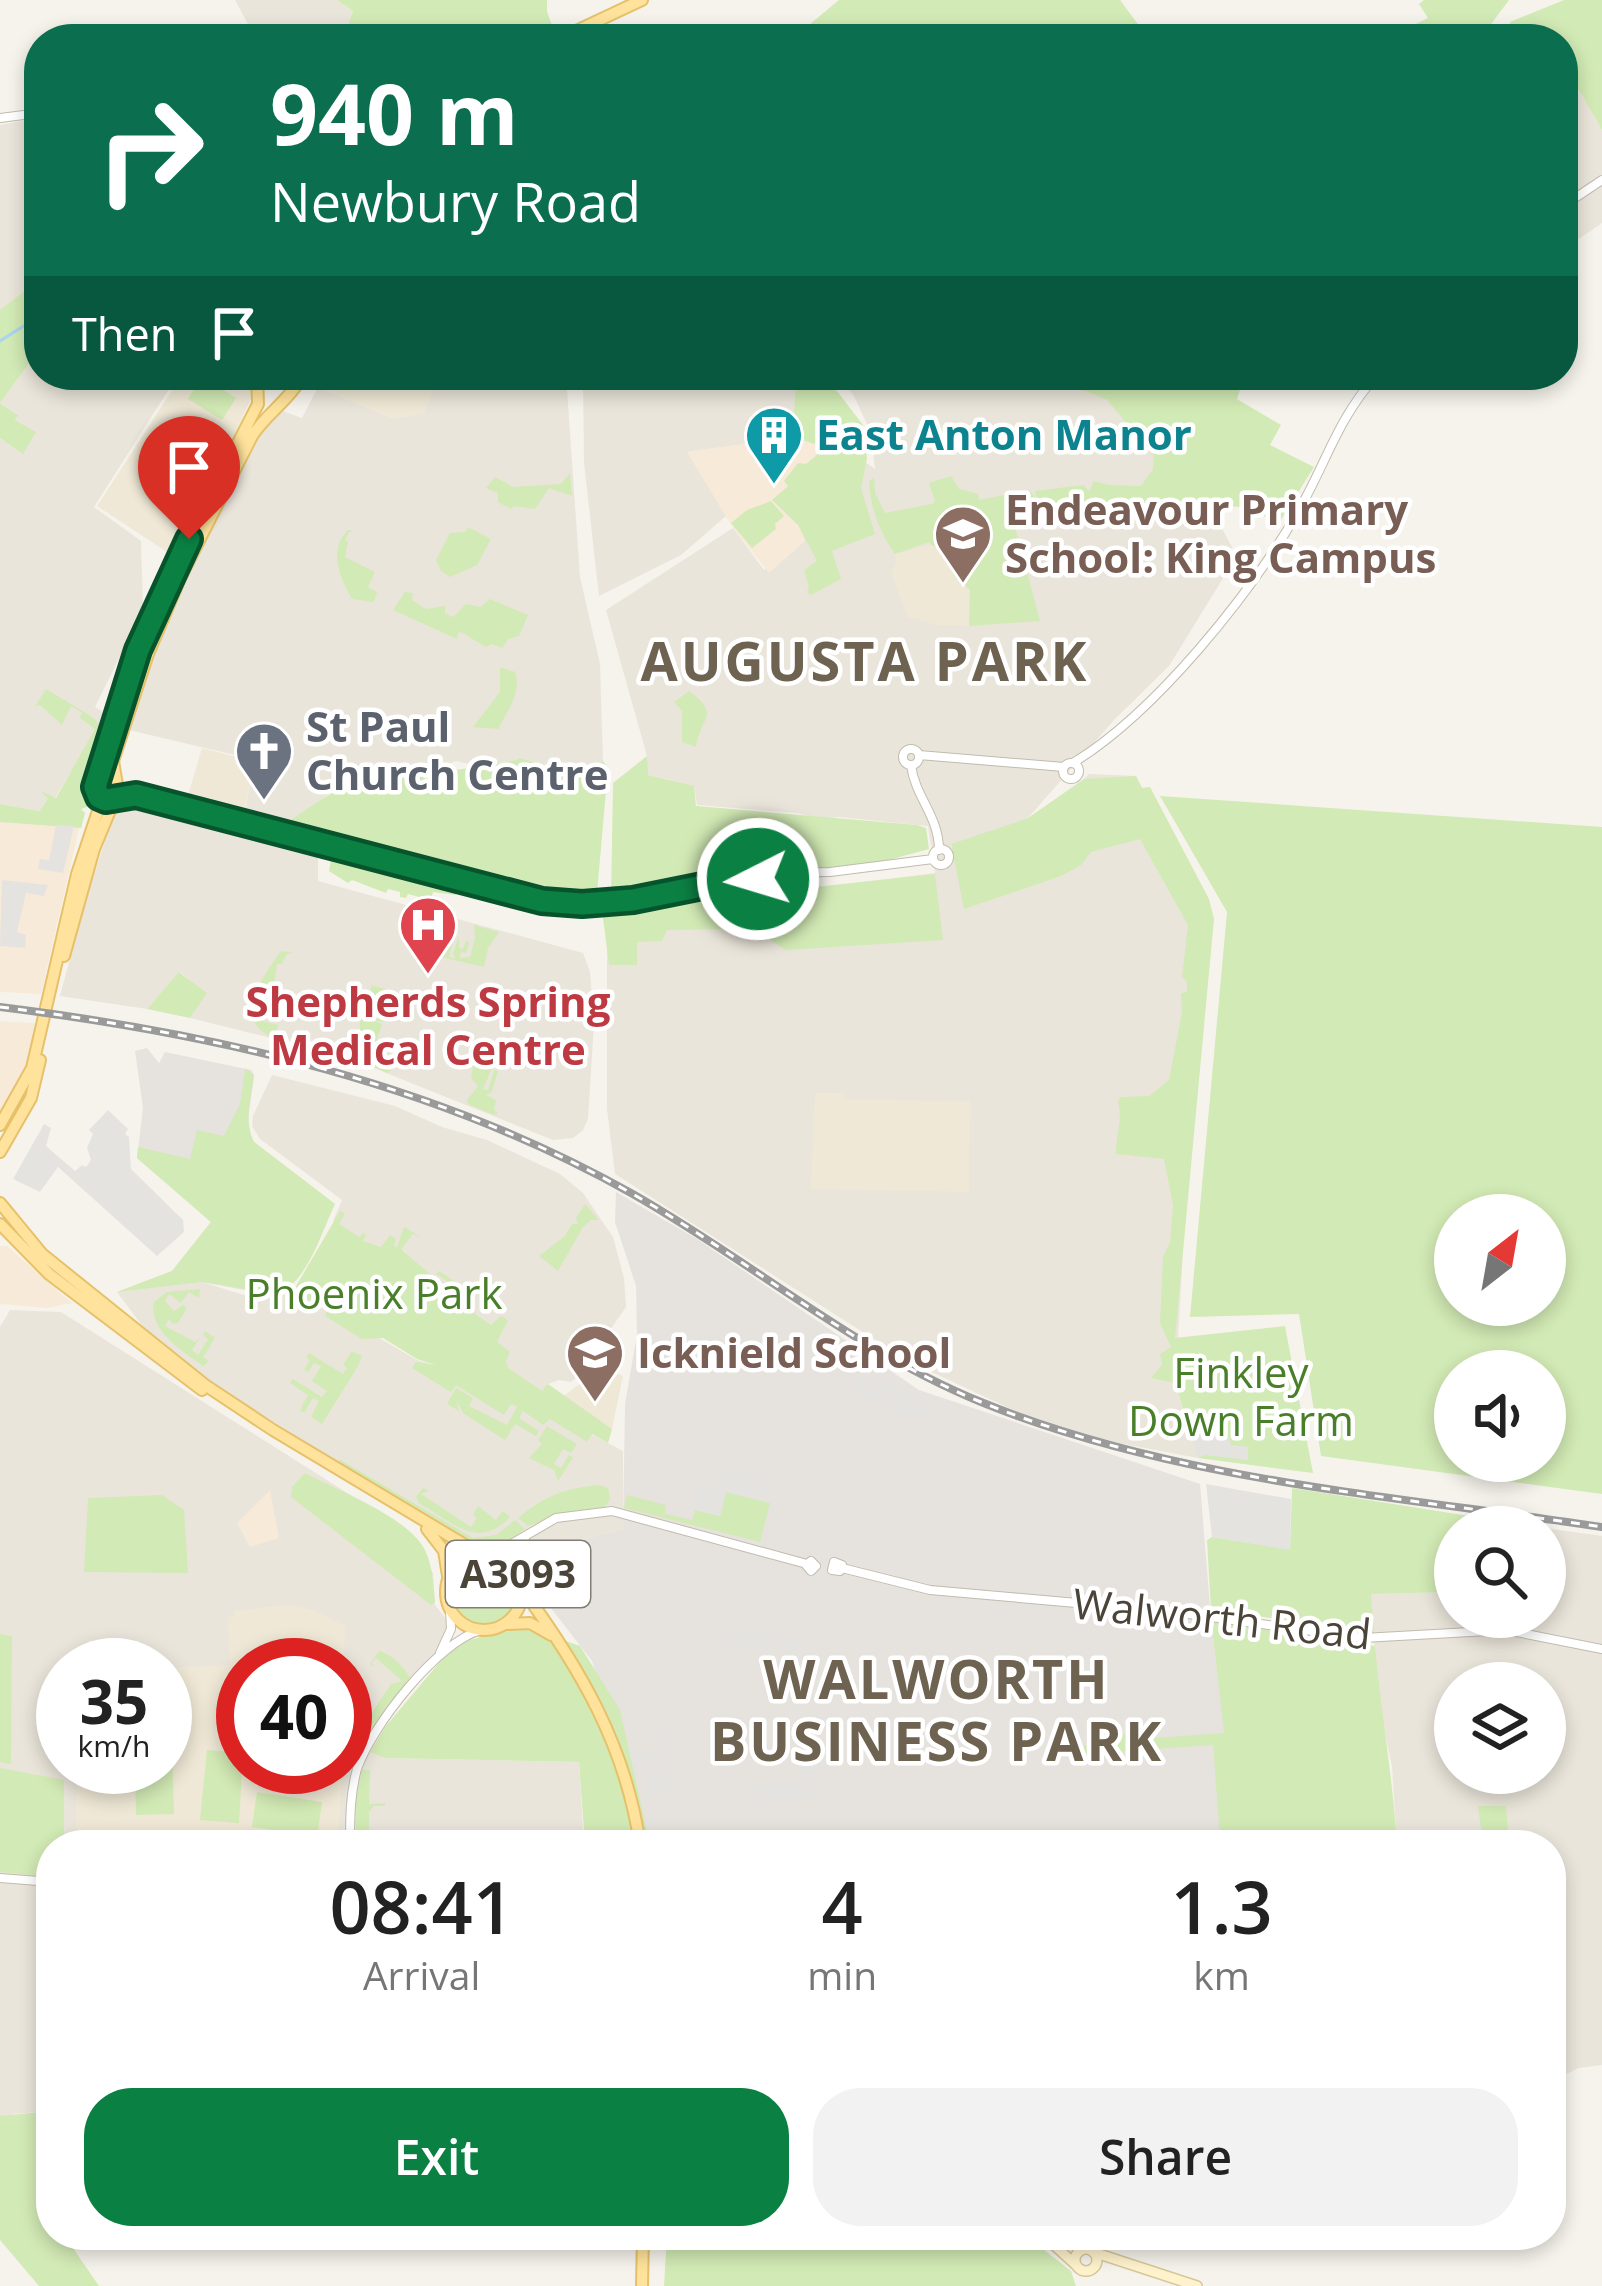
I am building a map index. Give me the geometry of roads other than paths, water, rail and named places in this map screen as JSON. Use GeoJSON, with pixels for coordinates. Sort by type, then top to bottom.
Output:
{"type":"FeatureCollection","features":[{"type":"Feature","properties":{"kind":"main road"},"geometry":{"type":"LineString","coordinates":[[591,24],[642,0]]}},
{"type":"Feature","properties":{"kind":"main road"},"geometry":{"type":"LineString","coordinates":[[0,1152],[41,1057],[43,1027],[74,884],[98,812],[97,787],[121,698],[151,618],[256,407],[257,390]]}},
{"type":"Feature","properties":{"kind":"main road"},"geometry":{"type":"LineString","coordinates":[[269,390],[288,393]]}},
{"type":"Feature","properties":{"kind":"main road"},"geometry":{"type":"LineString","coordinates":[[57,969],[74,930],[88,866],[116,789],[113,761],[127,714],[172,594],[252,436],[292,390]]}},
{"type":"Feature","properties":{"kind":"main road"},"geometry":{"type":"LineString","coordinates":[[97,787],[107,776],[116,789]]}},
{"type":"Feature","properties":{"kind":"main road"},"geometry":{"type":"LineString","coordinates":[[97,787],[106,800],[116,789]]}},
{"type":"Feature","properties":{"kind":"main road"},"geometry":{"type":"LineString","coordinates":[[0,1125],[26,1094]]}},
{"type":"Feature","properties":{"kind":"main road","name":"A3093"},"geometry":{"type":"LineString","coordinates":[[0,1203],[33,1245],[68,1277],[205,1385],[273,1430]]}},
{"type":"Feature","properties":{"kind":"main road","name":"A3093"},"geometry":{"type":"LineString","coordinates":[[0,1224],[49,1274],[155,1358],[212,1396],[412,1515],[484,1554],[504,1559],[591,1691],[615,1745],[636,1830]]}},
{"type":"Feature","properties":{"kind":"main road","name":"A3093"},"geometry":{"type":"LineString","coordinates":[[412,1515],[442,1546],[446,1597],[463,1624],[481,1630],[534,1624],[562,1645]]}},
{"type":"Feature","properties":{"kind":"main road","name":"A3093"},"geometry":{"type":"LineString","coordinates":[[448,1579],[458,1563],[484,1554]]}},
{"type":"Feature","properties":{"kind":"main road","name":"A3093"},"geometry":{"type":"LineString","coordinates":[[505,1624],[518,1609],[522,1589]]}},
{"type":"Feature","properties":{"kind":"main road"},"geometry":{"type":"LineString","coordinates":[[642,2286],[643,2250]]}},
{"type":"Feature","properties":{"kind":"main road"},"geometry":{"type":"LineString","coordinates":[[1062,2250],[1086,2271],[1120,2260]]}},
{"type":"Feature","properties":{"kind":"main road"},"geometry":{"type":"LineString","coordinates":[[1075,2250],[1198,2286]]}},
{"type":"Feature","properties":{"kind":"main road"},"geometry":{"type":"LineString","coordinates":[[1076,2265],[1080,2251]]}},
{"type":"Feature","properties":{"kind":"main road"},"geometry":{"type":"LineString","coordinates":[[1094,2252],[1095,2266]]}},
{"type":"Feature","properties":{"kind":"street"},"geometry":{"type":"LineString","coordinates":[[116,789],[542,901],[633,900],[757,875],[760,882],[769,884],[775,873],[830,872],[936,854],[938,827],[916,788],[905,752],[914,749],[919,755],[1052,767],[1069,767],[1085,757],[1172,679],[1263,566],[1299,510],[1342,420],[1365,390]]}},
{"type":"Feature","properties":{"kind":"street","name":"Walworth Road"},"geometry":{"type":"LineString","coordinates":[[484,1554],[563,1516],[612,1511],[811,1565],[930,1590],[1167,1611],[1363,1638],[1506,1630],[1602,1648]]}},
{"type":"Feature","properties":{"kind":"street"},"geometry":{"type":"LineString","coordinates":[[519,1576],[518,1555],[526,1537]]}},
{"type":"Feature","properties":{"kind":"street"},"geometry":{"type":"LineString","coordinates":[[350,1830],[351,1802],[362,1757],[439,1654],[450,1633],[450,1610]]}},
{"type":"Feature","properties":{"kind":"street"},"geometry":{"type":"LineString","coordinates":[[439,1654],[460,1637],[481,1630]]}},
{"type":"Feature","properties":{"kind":"street"},"geometry":{"type":"LineString","coordinates":[[0,1878],[36,1881]]}},
{"type":"Feature","properties":{"kind":"waterway"},"geometry":{"type":"LineString","coordinates":[[0,341],[24,326]]}},
{"type":"Feature","properties":{"kind":"railway"},"geometry":{"type":"LineString","coordinates":[[0,1007],[245,1049],[404,1093],[481,1122],[631,1193],[889,1357],[981,1402],[1055,1429],[1208,1468],[1602,1527]]}},
{"type":"Feature","properties":{"kind":"place","name":"East Anton Manor"},"geometry":{"type":"Point","coordinates":[774,486]}},
{"type":"Feature","properties":{"kind":"place","name":"Endeavour Primary School: King Campus"},"geometry":{"type":"Point","coordinates":[963,585]}},
{"type":"Feature","properties":{"kind":"place","name":"St Paul Church Centre"},"geometry":{"type":"Point","coordinates":[264,802]}},
{"type":"Feature","properties":{"kind":"place","name":"Shepherds Spring Medical Centre"},"geometry":{"type":"Point","coordinates":[428,976]}},
{"type":"Feature","properties":{"kind":"place","name":"Icknield School"},"geometry":{"type":"Point","coordinates":[595,1404]}},
{"type":"Feature","properties":{"kind":"district","name":"AUGUSTA PARK"},"geometry":{"type":"Point","coordinates":[865,662]}},
{"type":"Feature","properties":{"kind":"district","name":"WALWORTH BUSINESS PARK"},"geometry":{"type":"Point","coordinates":[937,1711]}},
{"type":"Feature","properties":{"kind":"park label","name":"Phoenix Park"},"geometry":{"type":"Point","coordinates":[374,1294]}},
{"type":"Feature","properties":{"kind":"park label","name":"Finkley Down Farm"},"geometry":{"type":"Point","coordinates":[1241,1397]}}]}
